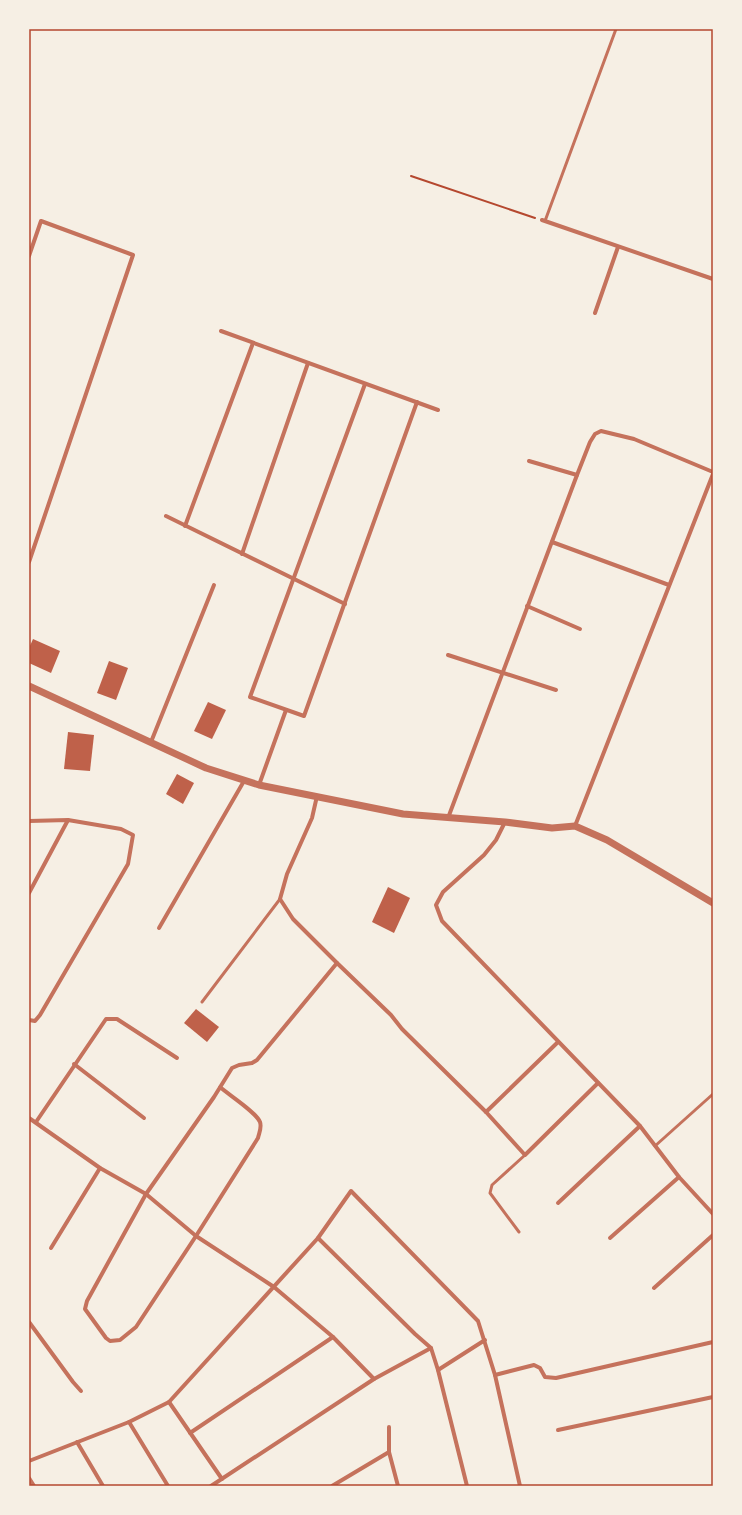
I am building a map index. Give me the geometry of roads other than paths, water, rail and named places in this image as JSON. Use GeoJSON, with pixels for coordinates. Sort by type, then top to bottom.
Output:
{"type":"FeatureCollection","features":[{"type":"Feature","properties":{"kind":"street"},"geometry":{"type":"LineString","coordinates":[[29,256],[41,221],[133,255],[29,562]]}},
{"type":"Feature","properties":{"kind":"street"},"geometry":{"type":"LineString","coordinates":[[543,221],[713,280]]}},
{"type":"Feature","properties":{"kind":"street"},"geometry":{"type":"LineString","coordinates":[[595,313],[618,247]]}},
{"type":"Feature","properties":{"kind":"street"},"geometry":{"type":"LineString","coordinates":[[221,331],[438,410]]}},
{"type":"Feature","properties":{"kind":"street"},"geometry":{"type":"LineString","coordinates":[[185,526],[254,343]]}},
{"type":"Feature","properties":{"kind":"street"},"geometry":{"type":"LineString","coordinates":[[242,554],[308,363]]}},
{"type":"Feature","properties":{"kind":"street"},"geometry":{"type":"LineString","coordinates":[[365,384],[250,697],[286,710],[304,716],[417,402]]}},
{"type":"Feature","properties":{"kind":"street"},"geometry":{"type":"LineString","coordinates":[[448,818],[590,442],[596,434],[601,432],[634,439],[713,473],[575,826]]}},
{"type":"Feature","properties":{"kind":"street"},"geometry":{"type":"LineString","coordinates":[[529,461],[577,475]]}},
{"type":"Feature","properties":{"kind":"street"},"geometry":{"type":"LineString","coordinates":[[166,516],[345,604]]}},
{"type":"Feature","properties":{"kind":"street"},"geometry":{"type":"LineString","coordinates":[[552,542],[669,586]]}},
{"type":"Feature","properties":{"kind":"street"},"geometry":{"type":"LineString","coordinates":[[151,742],[214,585]]}},
{"type":"Feature","properties":{"kind":"street"},"geometry":{"type":"LineString","coordinates":[[527,606],[580,629]]}},
{"type":"Feature","properties":{"kind":"street"},"geometry":{"type":"LineString","coordinates":[[448,656],[556,690]]}},
{"type":"Feature","properties":{"kind":"street"},"geometry":{"type":"LineString","coordinates":[[29,686],[206,768],[259,785],[403,814],[505,822],[552,828],[575,826],[607,840],[713,903]]}},
{"type":"Feature","properties":{"kind":"street"},"geometry":{"type":"LineString","coordinates":[[259,785],[286,710]]}},
{"type":"Feature","properties":{"kind":"street"},"geometry":{"type":"LineString","coordinates":[[159,928],[244,781]]}},
{"type":"Feature","properties":{"kind":"street"},"geometry":{"type":"LineString","coordinates":[[317,796],[312,818],[286,874],[280,899],[293,919],[391,1015],[402,1029],[486,1112],[525,1155],[598,1083]]}},
{"type":"Feature","properties":{"kind":"street"},"geometry":{"type":"LineString","coordinates":[[29,893],[68,820]]}},
{"type":"Feature","properties":{"kind":"street"},"geometry":{"type":"LineString","coordinates":[[29,821],[68,820],[121,829],[133,835],[128,864],[40,1015],[35,1021],[29,1020]]}},
{"type":"Feature","properties":{"kind":"street"},"geometry":{"type":"LineString","coordinates":[[505,822],[496,840],[484,855],[443,892],[436,905],[442,922],[640,1126],[679,1177],[713,1214]]}},
{"type":"Feature","properties":{"kind":"street"},"geometry":{"type":"LineString","coordinates":[[220,1087],[250,1110],[260,1121],[261,1128],[258,1138],[136,1327],[120,1340],[110,1341],[106,1338],[85,1309],[91,1294],[146,1194],[232,1068],[239,1065],[252,1063],[257,1060],[337,963]]}},
{"type":"Feature","properties":{"kind":"street"},"geometry":{"type":"LineString","coordinates":[[36,1122],[106,1019],[116,1019],[177,1058]]}},
{"type":"Feature","properties":{"kind":"street"},"geometry":{"type":"LineString","coordinates":[[486,1112],[558,1042]]}},
{"type":"Feature","properties":{"kind":"street"},"geometry":{"type":"LineString","coordinates":[[74,1064],[144,1118]]}},
{"type":"Feature","properties":{"kind":"street"},"geometry":{"type":"LineString","coordinates":[[29,1118],[100,1168],[146,1194],[196,1236],[274,1286],[333,1337],[374,1379]]}},
{"type":"Feature","properties":{"kind":"street"},"geometry":{"type":"LineString","coordinates":[[558,1203],[640,1126]]}},
{"type":"Feature","properties":{"kind":"street"},"geometry":{"type":"LineString","coordinates":[[51,1248],[100,1168]]}},
{"type":"Feature","properties":{"kind":"street"},"geometry":{"type":"LineString","coordinates":[[610,1238],[679,1177]]}},
{"type":"Feature","properties":{"kind":"street"},"geometry":{"type":"LineString","coordinates":[[29,1461],[129,1422],[169,1402],[318,1238],[351,1191],[478,1321],[495,1375],[520,1486]]}},
{"type":"Feature","properties":{"kind":"street"},"geometry":{"type":"LineString","coordinates":[[654,1288],[713,1235]]}},
{"type":"Feature","properties":{"kind":"street"},"geometry":{"type":"LineString","coordinates":[[318,1238],[415,1334],[432,1348],[466,1486]]}},
{"type":"Feature","properties":{"kind":"street"},"geometry":{"type":"LineString","coordinates":[[29,1322],[72,1382],[81,1391]]}},
{"type":"Feature","properties":{"kind":"street"},"geometry":{"type":"LineString","coordinates":[[190,1433],[333,1337]]}},
{"type":"Feature","properties":{"kind":"street"},"geometry":{"type":"LineString","coordinates":[[438,1370],[485,1340]]}},
{"type":"Feature","properties":{"kind":"street"},"geometry":{"type":"LineString","coordinates":[[495,1375],[534,1365],[540,1368],[545,1377],[556,1378],[713,1342]]}},
{"type":"Feature","properties":{"kind":"street"},"geometry":{"type":"LineString","coordinates":[[211,1486],[374,1379],[432,1348]]}},
{"type":"Feature","properties":{"kind":"street"},"geometry":{"type":"LineString","coordinates":[[558,1430],[713,1397]]}},
{"type":"Feature","properties":{"kind":"street"},"geometry":{"type":"LineString","coordinates":[[169,1402],[222,1479]]}},
{"type":"Feature","properties":{"kind":"street"},"geometry":{"type":"LineString","coordinates":[[129,1422],[168,1486]]}},
{"type":"Feature","properties":{"kind":"street"},"geometry":{"type":"LineString","coordinates":[[389,1427],[389,1452],[398,1486]]}},
{"type":"Feature","properties":{"kind":"street"},"geometry":{"type":"LineString","coordinates":[[77,1442],[103,1486]]}},
{"type":"Feature","properties":{"kind":"street"},"geometry":{"type":"LineString","coordinates":[[332,1486],[389,1452]]}},
{"type":"Feature","properties":{"kind":"street"},"geometry":{"type":"LineString","coordinates":[[29,1478],[34,1486]]}},
{"type":"Feature","properties":{"kind":"lane"},"geometry":{"type":"LineString","coordinates":[[543,221],[616,29]]}},
{"type":"Feature","properties":{"kind":"lane"},"geometry":{"type":"LineString","coordinates":[[202,1002],[280,899]]}},
{"type":"Feature","properties":{"kind":"lane"},"geometry":{"type":"LineString","coordinates":[[655,1146],[713,1094]]}},
{"type":"Feature","properties":{"kind":"lane"},"geometry":{"type":"LineString","coordinates":[[519,1232],[490,1193],[490,1189],[492,1185],[525,1155]]}}]}
